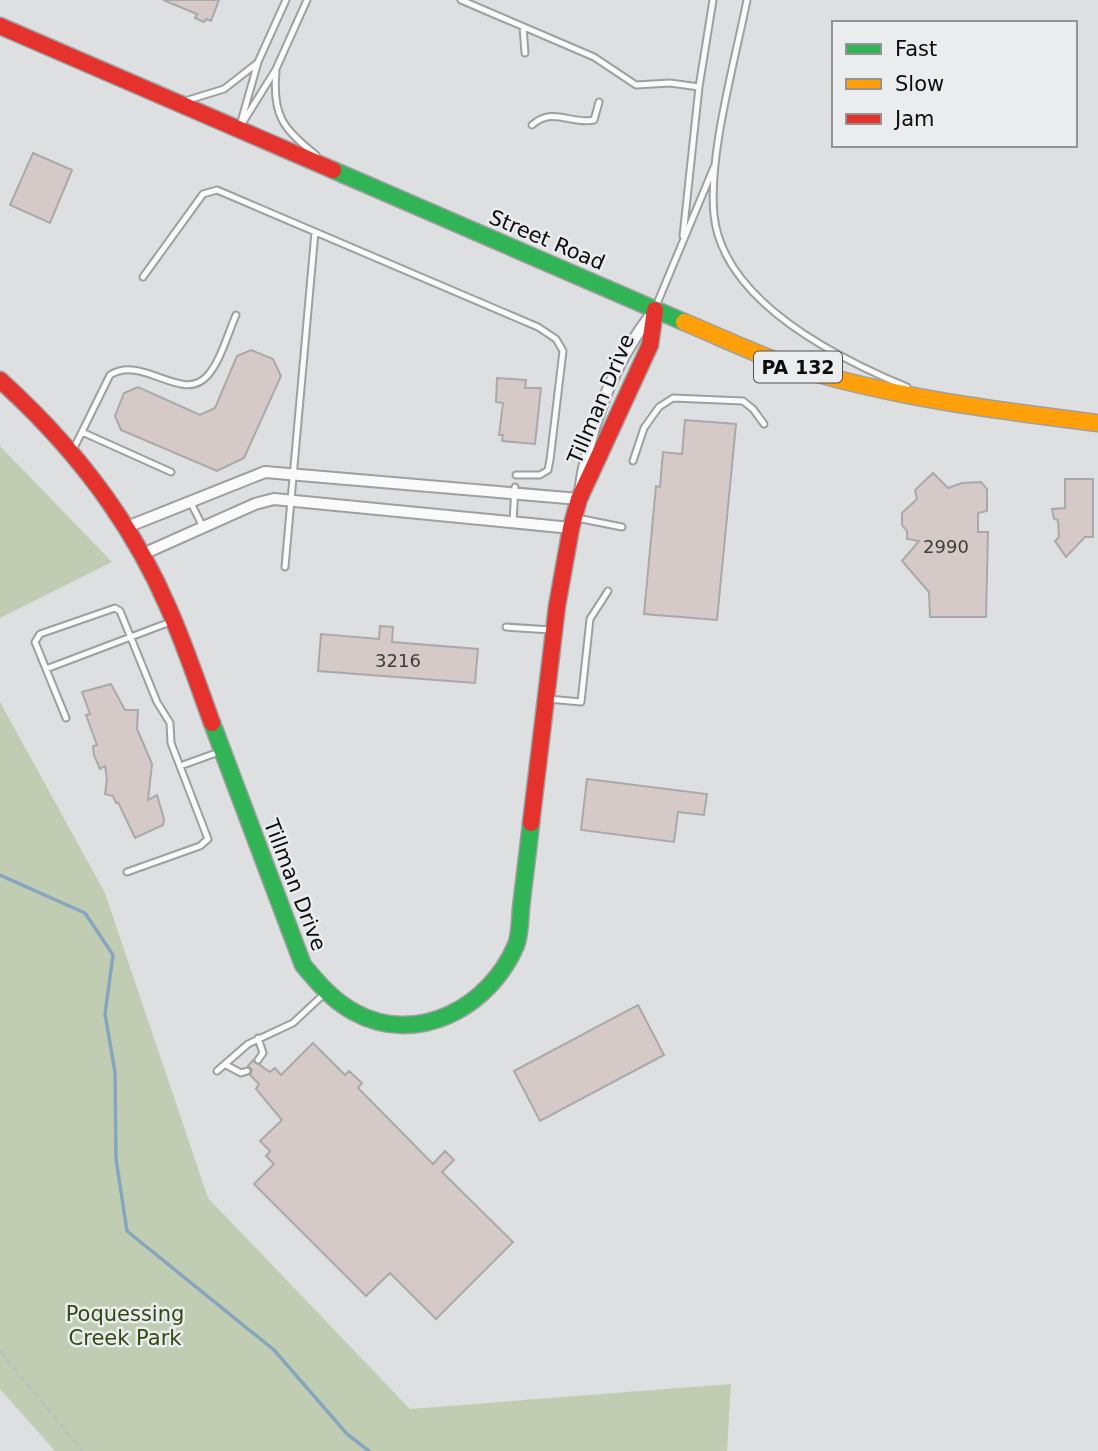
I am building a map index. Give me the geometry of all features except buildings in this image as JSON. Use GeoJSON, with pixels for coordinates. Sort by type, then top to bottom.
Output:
{"type":"FeatureCollection","features":[{"type":"Feature","properties":{"kind":"street","name":"Street Road"},"geometry":{"type":"LineString","coordinates":[[0,26],[654,310],[786,363],[877,389],[948,404],[1098,423]]}},
{"type":"Feature","properties":{"kind":"street","name":"Tillman Drive"},"geometry":{"type":"LineString","coordinates":[[0,380],[72,451],[127,527],[143,554],[174,621],[298,953],[324,993],[346,1010],[367,1019],[415,1025],[456,1014],[478,1001],[499,980],[509,963],[521,923],[554,631],[572,522],[579,499],[650,345],[654,310]]}},
{"type":"Feature","properties":{"kind":"street"},"geometry":{"type":"LineString","coordinates":[[127,527],[254,474],[291,473],[515,490],[579,499]]}},
{"type":"Feature","properties":{"kind":"street"},"geometry":{"type":"LineString","coordinates":[[143,554],[264,501],[289,499],[513,522],[572,522]]}},
{"type":"Feature","properties":{"kind":"lane"},"geometry":{"type":"LineString","coordinates":[[239,130],[258,62],[286,0]]}},
{"type":"Feature","properties":{"kind":"lane"},"geometry":{"type":"LineString","coordinates":[[239,130],[276,69],[306,0]]}},
{"type":"Feature","properties":{"kind":"lane"},"geometry":{"type":"LineString","coordinates":[[461,0],[594,57],[618,76],[636,85],[670,83],[699,87]]}},
{"type":"Feature","properties":{"kind":"lane"},"geometry":{"type":"LineString","coordinates":[[683,236],[699,87],[713,0]]}},
{"type":"Feature","properties":{"kind":"lane"},"geometry":{"type":"LineString","coordinates":[[747,0],[715,164],[714,215],[722,247],[736,273],[759,300],[811,337],[880,376],[948,404]]}},
{"type":"Feature","properties":{"kind":"lane"},"geometry":{"type":"LineString","coordinates":[[523,27],[525,52]]}},
{"type":"Feature","properties":{"kind":"lane"},"geometry":{"type":"LineString","coordinates":[[175,102],[224,89],[258,62]]}},
{"type":"Feature","properties":{"kind":"lane"},"geometry":{"type":"LineString","coordinates":[[276,69],[274,90],[279,118],[298,141],[338,172]]}},
{"type":"Feature","properties":{"kind":"lane"},"geometry":{"type":"LineString","coordinates":[[533,125],[540,118],[553,115],[584,122],[594,120],[599,102]]}},
{"type":"Feature","properties":{"kind":"lane"},"geometry":{"type":"LineString","coordinates":[[654,310],[715,164]]}},
{"type":"Feature","properties":{"kind":"lane"},"geometry":{"type":"LineString","coordinates":[[143,277],[204,194],[217,190],[538,327],[556,339],[563,351],[548,470],[540,475],[516,475]]}},
{"type":"Feature","properties":{"kind":"lane"},"geometry":{"type":"LineString","coordinates":[[285,567],[291,473],[315,232]]}},
{"type":"Feature","properties":{"kind":"lane"},"geometry":{"type":"LineString","coordinates":[[72,451],[106,381],[116,371],[137,368],[184,386],[207,377],[236,315]]}},
{"type":"Feature","properties":{"kind":"lane"},"geometry":{"type":"LineString","coordinates":[[633,461],[644,428],[659,407],[673,398],[743,401],[764,424]]}},
{"type":"Feature","properties":{"kind":"lane"},"geometry":{"type":"LineString","coordinates":[[82,432],[171,472]]}},
{"type":"Feature","properties":{"kind":"lane"},"geometry":{"type":"LineString","coordinates":[[513,522],[515,490]]}},
{"type":"Feature","properties":{"kind":"lane"},"geometry":{"type":"LineString","coordinates":[[190,501],[202,527]]}},
{"type":"Feature","properties":{"kind":"lane"},"geometry":{"type":"LineString","coordinates":[[572,522],[622,527]]}},
{"type":"Feature","properties":{"kind":"lane"},"geometry":{"type":"LineString","coordinates":[[546,699],[581,702],[590,619],[608,591]]}},
{"type":"Feature","properties":{"kind":"lane"},"geometry":{"type":"LineString","coordinates":[[65,718],[35,642],[40,635],[110,607],[120,611],[157,702],[170,723],[171,743],[208,839],[200,846],[127,872]]}},
{"type":"Feature","properties":{"kind":"lane"},"geometry":{"type":"LineString","coordinates":[[46,669],[174,621]]}},
{"type":"Feature","properties":{"kind":"lane"},"geometry":{"type":"LineString","coordinates":[[506,627],[554,631]]}},
{"type":"Feature","properties":{"kind":"lane"},"geometry":{"type":"LineString","coordinates":[[180,766],[222,750]]}},
{"type":"Feature","properties":{"kind":"lane"},"geometry":{"type":"LineString","coordinates":[[217,1071],[258,1038],[293,1023],[324,993]]}},
{"type":"Feature","properties":{"kind":"lane"},"geometry":{"type":"LineString","coordinates":[[258,1038],[263,1053],[258,1060]]}},
{"type":"Feature","properties":{"kind":"lane"},"geometry":{"type":"LineString","coordinates":[[226,1065],[241,1073],[247,1071]]}},
{"type":"Feature","properties":{"kind":"path"},"geometry":{"type":"LineString","coordinates":[[0,1350],[82,1451]]}},
{"type":"Feature","properties":{"kind":"green space"},"geometry":{"type":"Polygon","coordinates":[[[0,446],[112,562],[0,618],[0,446]]]}},
{"type":"Feature","properties":{"kind":"green space","name":"Poquessing Creek Park"},"geometry":{"type":"Polygon","coordinates":[[[0,702],[105,893],[208,1198],[410,1409],[731,1384],[727,1451],[55,1451],[0,1389],[0,702]]]}},
{"type":"Feature","properties":{"kind":"waterway"},"geometry":{"type":"LineString","coordinates":[[0,875],[85,913],[113,955],[105,1014],[115,1072],[116,1159],[127,1231],[274,1350],[347,1434],[369,1451]]}},
{"type":"Feature","properties":{"kind":"traffic: fast"},"geometry":{"type":"LineString","coordinates":[[333,170],[684,322]]}},
{"type":"Feature","properties":{"kind":"traffic: fast"},"geometry":{"type":"LineString","coordinates":[[212,723],[303,965],[339,1002],[378,1022],[402,1025],[426,1023],[449,1015],[470,1003],[489,987],[516,945],[531,823]]}},
{"type":"Feature","properties":{"kind":"traffic: slow"},"geometry":{"type":"LineString","coordinates":[[684,322],[788,365],[864,386],[980,407],[1098,423]]}},
{"type":"Feature","properties":{"kind":"traffic: jam"},"geometry":{"type":"LineString","coordinates":[[0,26],[333,170]]}},
{"type":"Feature","properties":{"kind":"traffic: jam"},"geometry":{"type":"LineString","coordinates":[[531,823],[557,606],[571,528],[579,499],[650,345],[655,310]]}},
{"type":"Feature","properties":{"kind":"traffic: jam"},"geometry":{"type":"LineString","coordinates":[[0,380],[51,430],[74,457],[117,513],[136,543],[174,621],[212,723]]}}]}
